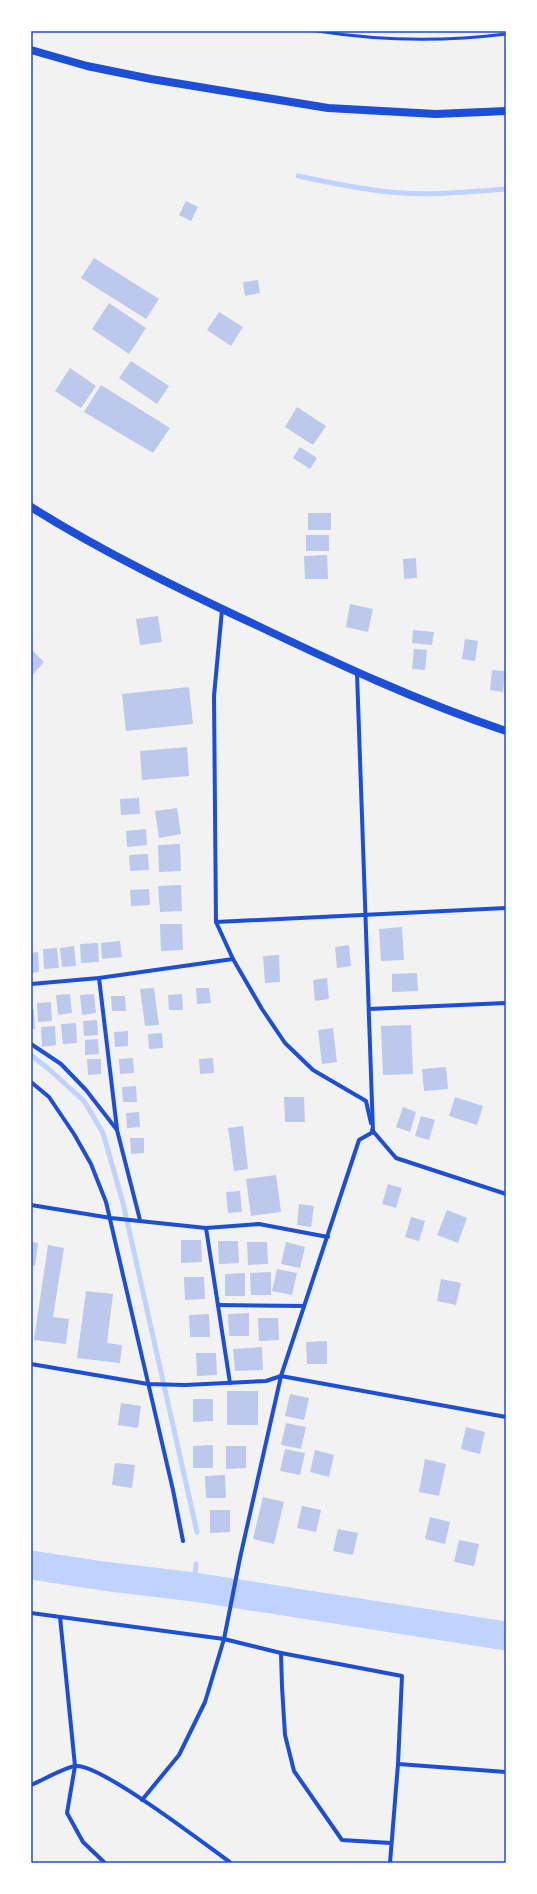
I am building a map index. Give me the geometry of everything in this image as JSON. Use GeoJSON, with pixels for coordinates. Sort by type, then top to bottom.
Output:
{"type":"FeatureCollection","features":[{"type":"Feature","properties":{"kind":"main road"},"geometry":{"type":"LineString","coordinates":[[31,50],[87,66],[151,79],[328,108],[436,114],[506,111]]}},
{"type":"Feature","properties":{"kind":"main road"},"geometry":{"type":"LineString","coordinates":[[31,507],[78,536],[222,609],[357,674],[450,712],[506,731]]}},
{"type":"Feature","properties":{"kind":"street"},"geometry":{"type":"LineString","coordinates":[[222,609],[214,696],[216,922],[234,959],[262,1009],[285,1043],[313,1070],[366,1101],[373,1132],[396,1158],[506,1194]]}},
{"type":"Feature","properties":{"kind":"street"},"geometry":{"type":"LineString","coordinates":[[357,674],[373,1132]]}},
{"type":"Feature","properties":{"kind":"street"},"geometry":{"type":"LineString","coordinates":[[216,922],[506,908]]}},
{"type":"Feature","properties":{"kind":"street"},"geometry":{"type":"LineString","coordinates":[[31,984],[99,978],[234,959]]}},
{"type":"Feature","properties":{"kind":"street"},"geometry":{"type":"LineString","coordinates":[[99,978],[117,1130],[139,1220]]}},
{"type":"Feature","properties":{"kind":"street"},"geometry":{"type":"LineString","coordinates":[[369,1009],[506,1003]]}},
{"type":"Feature","properties":{"kind":"street"},"geometry":{"type":"LineString","coordinates":[[31,1044],[61,1064],[86,1090],[117,1130]]}},
{"type":"Feature","properties":{"kind":"street"},"geometry":{"type":"LineString","coordinates":[[31,1082],[49,1097],[74,1134],[91,1164],[113,1218],[183,1541]]}},
{"type":"Feature","properties":{"kind":"street"},"geometry":{"type":"LineString","coordinates":[[142,1800],[179,1755],[205,1702],[224,1639],[240,1558],[280,1376],[328,1237],[359,1140],[373,1132]]}},
{"type":"Feature","properties":{"kind":"street"},"geometry":{"type":"LineString","coordinates":[[31,1205],[113,1218],[206,1228],[259,1224],[328,1237]]}},
{"type":"Feature","properties":{"kind":"street"},"geometry":{"type":"LineString","coordinates":[[206,1228],[230,1383]]}},
{"type":"Feature","properties":{"kind":"street"},"geometry":{"type":"LineString","coordinates":[[218,1305],[304,1306]]}},
{"type":"Feature","properties":{"kind":"street"},"geometry":{"type":"LineString","coordinates":[[31,1364],[148,1384],[176,1385],[266,1381],[280,1376],[506,1417]]}},
{"type":"Feature","properties":{"kind":"street"},"geometry":{"type":"LineString","coordinates":[[31,1613],[224,1639],[281,1653],[402,1676],[398,1764],[390,1863]]}},
{"type":"Feature","properties":{"kind":"street"},"geometry":{"type":"LineString","coordinates":[[60,1617],[75,1766],[67,1813],[83,1842],[105,1863]]}},
{"type":"Feature","properties":{"kind":"street"},"geometry":{"type":"LineString","coordinates":[[281,1653],[285,1735],[294,1771],[342,1840],[391,1843]]}},
{"type":"Feature","properties":{"kind":"street"},"geometry":{"type":"LineString","coordinates":[[398,1764],[506,1772]]}},
{"type":"Feature","properties":{"kind":"street"},"geometry":{"type":"LineString","coordinates":[[31,1785],[75,1766],[86,1767],[102,1774],[142,1800],[231,1863]]}},
{"type":"Feature","properties":{"kind":"lane"},"geometry":{"type":"LineString","coordinates":[[317,31],[394,40],[447,39],[506,34]]}},
{"type":"Feature","properties":{"kind":"building"},"geometry":{"type":"Polygon","coordinates":[[[186,201],[198,207],[191,221],[179,215],[186,201]]]}},
{"type":"Feature","properties":{"kind":"building"},"geometry":{"type":"Polygon","coordinates":[[[94,258],[159,299],[146,319],[81,278],[94,258]]]}},
{"type":"Feature","properties":{"kind":"building"},"geometry":{"type":"Polygon","coordinates":[[[258,280],[260,293],[245,296],[243,282],[258,280]]]}},
{"type":"Feature","properties":{"kind":"building"},"geometry":{"type":"Polygon","coordinates":[[[109,303],[146,328],[129,354],[92,329],[109,303]]]}},
{"type":"Feature","properties":{"kind":"building"},"geometry":{"type":"Polygon","coordinates":[[[219,312],[243,327],[231,346],[207,330],[219,312]]]}},
{"type":"Feature","properties":{"kind":"building"},"geometry":{"type":"Polygon","coordinates":[[[131,361],[169,386],[157,404],[119,378],[131,361]]]}},
{"type":"Feature","properties":{"kind":"building"},"geometry":{"type":"Polygon","coordinates":[[[70,368],[96,386],[81,408],[55,391],[70,368]]]}},
{"type":"Feature","properties":{"kind":"building"},"geometry":{"type":"Polygon","coordinates":[[[101,385],[170,428],[153,453],[84,412],[101,385]]]}},
{"type":"Feature","properties":{"kind":"building"},"geometry":{"type":"Polygon","coordinates":[[[297,407],[326,426],[313,445],[285,427],[297,407]]]}},
{"type":"Feature","properties":{"kind":"building"},"geometry":{"type":"Polygon","coordinates":[[[300,447],[317,458],[310,469],[293,458],[300,447]]]}},
{"type":"Feature","properties":{"kind":"building"},"geometry":{"type":"Polygon","coordinates":[[[308,513],[331,513],[331,530],[308,530],[308,513]]]}},
{"type":"Feature","properties":{"kind":"building"},"geometry":{"type":"Polygon","coordinates":[[[306,535],[329,535],[329,551],[306,551],[306,535]]]}},
{"type":"Feature","properties":{"kind":"building"},"geometry":{"type":"Polygon","coordinates":[[[327,555],[328,579],[305,579],[304,556],[327,555]]]}},
{"type":"Feature","properties":{"kind":"building"},"geometry":{"type":"Polygon","coordinates":[[[416,558],[417,578],[404,579],[403,559],[416,558]]]}},
{"type":"Feature","properties":{"kind":"building"},"geometry":{"type":"Polygon","coordinates":[[[350,604],[373,609],[368,632],[346,627],[350,604]]]}},
{"type":"Feature","properties":{"kind":"building"},"geometry":{"type":"Polygon","coordinates":[[[158,616],[162,642],[140,645],[136,619],[158,616]]]}},
{"type":"Feature","properties":{"kind":"building"},"geometry":{"type":"Polygon","coordinates":[[[413,630],[434,632],[432,645],[412,643],[413,630]]]}},
{"type":"Feature","properties":{"kind":"building"},"geometry":{"type":"Polygon","coordinates":[[[465,639],[478,641],[475,661],[462,659],[465,639]]]}},
{"type":"Feature","properties":{"kind":"building"},"geometry":{"type":"Polygon","coordinates":[[[31,649],[44,662],[31,677],[31,649]]]}},
{"type":"Feature","properties":{"kind":"building"},"geometry":{"type":"Polygon","coordinates":[[[414,649],[427,650],[425,670],[412,669],[414,649]]]}},
{"type":"Feature","properties":{"kind":"building"},"geometry":{"type":"Polygon","coordinates":[[[492,670],[505,671],[503,692],[490,690],[492,670]]]}},
{"type":"Feature","properties":{"kind":"building"},"geometry":{"type":"Polygon","coordinates":[[[189,687],[193,724],[126,731],[122,694],[189,687]]]}},
{"type":"Feature","properties":{"kind":"building"},"geometry":{"type":"Polygon","coordinates":[[[187,747],[189,776],[142,780],[140,751],[187,747]]]}},
{"type":"Feature","properties":{"kind":"building"},"geometry":{"type":"Polygon","coordinates":[[[139,798],[140,814],[121,815],[120,799],[139,798]]]}},
{"type":"Feature","properties":{"kind":"building"},"geometry":{"type":"Polygon","coordinates":[[[177,808],[181,834],[159,838],[155,811],[177,808]]]}},
{"type":"Feature","properties":{"kind":"building"},"geometry":{"type":"Polygon","coordinates":[[[146,829],[147,845],[127,847],[126,831],[146,829]]]}},
{"type":"Feature","properties":{"kind":"building"},"geometry":{"type":"Polygon","coordinates":[[[180,844],[181,871],[159,872],[158,845],[180,844]]]}},
{"type":"Feature","properties":{"kind":"building"},"geometry":{"type":"Polygon","coordinates":[[[148,854],[149,870],[130,871],[129,855],[148,854]]]}},
{"type":"Feature","properties":{"kind":"building"},"geometry":{"type":"Polygon","coordinates":[[[181,885],[182,911],[160,912],[158,886],[181,885]]]}},
{"type":"Feature","properties":{"kind":"building"},"geometry":{"type":"Polygon","coordinates":[[[149,889],[150,905],[131,906],[130,890],[149,889]]]}},
{"type":"Feature","properties":{"kind":"building"},"geometry":{"type":"Polygon","coordinates":[[[160,924],[182,924],[183,950],[161,951],[160,924]]]}},
{"type":"Feature","properties":{"kind":"building"},"geometry":{"type":"Polygon","coordinates":[[[402,927],[404,960],[381,961],[379,929],[402,927]]]}},
{"type":"Feature","properties":{"kind":"building"},"geometry":{"type":"Polygon","coordinates":[[[120,941],[122,957],[102,959],[101,943],[120,941]]]}},
{"type":"Feature","properties":{"kind":"building"},"geometry":{"type":"Polygon","coordinates":[[[98,943],[99,962],[81,963],[80,944],[98,943]]]}},
{"type":"Feature","properties":{"kind":"building"},"geometry":{"type":"Polygon","coordinates":[[[349,945],[351,966],[337,968],[335,947],[349,945]]]}},
{"type":"Feature","properties":{"kind":"building"},"geometry":{"type":"Polygon","coordinates":[[[74,946],[76,966],[62,967],[60,948],[74,946]]]}},
{"type":"Feature","properties":{"kind":"building"},"geometry":{"type":"Polygon","coordinates":[[[57,948],[59,968],[44,969],[43,949],[57,948]]]}},
{"type":"Feature","properties":{"kind":"building"},"geometry":{"type":"Polygon","coordinates":[[[38,952],[39,972],[31,973],[31,953],[38,952]]]}},
{"type":"Feature","properties":{"kind":"building"},"geometry":{"type":"Polygon","coordinates":[[[279,955],[280,982],[265,983],[263,956],[279,955]]]}},
{"type":"Feature","properties":{"kind":"building"},"geometry":{"type":"Polygon","coordinates":[[[417,973],[418,991],[392,992],[392,974],[417,973]]]}},
{"type":"Feature","properties":{"kind":"building"},"geometry":{"type":"Polygon","coordinates":[[[327,978],[329,999],[315,1001],[313,980],[327,978]]]}},
{"type":"Feature","properties":{"kind":"building"},"geometry":{"type":"Polygon","coordinates":[[[154,988],[159,1025],[145,1026],[140,989],[154,988]]]}},
{"type":"Feature","properties":{"kind":"building"},"geometry":{"type":"Polygon","coordinates":[[[196,988],[209,988],[211,1003],[197,1004],[196,988]]]}},
{"type":"Feature","properties":{"kind":"building"},"geometry":{"type":"Polygon","coordinates":[[[70,994],[72,1013],[58,1015],[56,995],[70,994]]]}},
{"type":"Feature","properties":{"kind":"building"},"geometry":{"type":"Polygon","coordinates":[[[94,994],[96,1013],[82,1015],[80,995],[94,994]]]}},
{"type":"Feature","properties":{"kind":"building"},"geometry":{"type":"Polygon","coordinates":[[[182,994],[183,1010],[169,1010],[168,995],[182,994]]]}},
{"type":"Feature","properties":{"kind":"building"},"geometry":{"type":"Polygon","coordinates":[[[111,996],[125,996],[126,1011],[112,1011],[111,996]]]}},
{"type":"Feature","properties":{"kind":"building"},"geometry":{"type":"Polygon","coordinates":[[[51,1002],[52,1021],[38,1022],[37,1003],[51,1002]]]}},
{"type":"Feature","properties":{"kind":"building"},"geometry":{"type":"Polygon","coordinates":[[[34,1009],[35,1029],[31,1029],[31,1010],[34,1009]]]}},
{"type":"Feature","properties":{"kind":"building"},"geometry":{"type":"Polygon","coordinates":[[[97,1020],[98,1035],[84,1036],[83,1021],[97,1020]]]}},
{"type":"Feature","properties":{"kind":"building"},"geometry":{"type":"Polygon","coordinates":[[[76,1023],[77,1043],[63,1044],[61,1024],[76,1023]]]}},
{"type":"Feature","properties":{"kind":"building"},"geometry":{"type":"Polygon","coordinates":[[[411,1025],[413,1074],[383,1075],[381,1026],[411,1025]]]}},
{"type":"Feature","properties":{"kind":"building"},"geometry":{"type":"Polygon","coordinates":[[[55,1026],[56,1045],[42,1047],[41,1027],[55,1026]]]}},
{"type":"Feature","properties":{"kind":"building"},"geometry":{"type":"Polygon","coordinates":[[[333,1028],[337,1062],[322,1064],[318,1030],[333,1028]]]}},
{"type":"Feature","properties":{"kind":"building"},"geometry":{"type":"Polygon","coordinates":[[[128,1031],[128,1046],[115,1047],[114,1032],[128,1031]]]}},
{"type":"Feature","properties":{"kind":"building"},"geometry":{"type":"Polygon","coordinates":[[[162,1033],[163,1048],[149,1049],[148,1034],[162,1033]]]}},
{"type":"Feature","properties":{"kind":"building"},"geometry":{"type":"Polygon","coordinates":[[[98,1039],[99,1054],[85,1055],[85,1040],[98,1039]]]}},
{"type":"Feature","properties":{"kind":"building"},"geometry":{"type":"Polygon","coordinates":[[[133,1058],[134,1073],[120,1074],[119,1059],[133,1058]]]}},
{"type":"Feature","properties":{"kind":"building"},"geometry":{"type":"Polygon","coordinates":[[[213,1058],[214,1073],[200,1074],[199,1059],[213,1058]]]}},
{"type":"Feature","properties":{"kind":"building"},"geometry":{"type":"Polygon","coordinates":[[[87,1059],[101,1059],[101,1074],[88,1075],[87,1059]]]}},
{"type":"Feature","properties":{"kind":"building"},"geometry":{"type":"Polygon","coordinates":[[[446,1067],[448,1089],[424,1091],[422,1069],[446,1067]]]}},
{"type":"Feature","properties":{"kind":"building"},"geometry":{"type":"Polygon","coordinates":[[[136,1086],[137,1102],[123,1102],[122,1087],[136,1086]]]}},
{"type":"Feature","properties":{"kind":"building"},"geometry":{"type":"Polygon","coordinates":[[[284,1097],[304,1097],[305,1122],[285,1122],[284,1097]]]}},
{"type":"Feature","properties":{"kind":"building"},"geometry":{"type":"Polygon","coordinates":[[[455,1097],[483,1106],[477,1125],[449,1116],[455,1097]]]}},
{"type":"Feature","properties":{"kind":"building"},"geometry":{"type":"Polygon","coordinates":[[[403,1107],[416,1112],[410,1132],[396,1127],[403,1107]]]}},
{"type":"Feature","properties":{"kind":"building"},"geometry":{"type":"Polygon","coordinates":[[[139,1112],[140,1127],[127,1128],[126,1113],[139,1112]]]}},
{"type":"Feature","properties":{"kind":"building"},"geometry":{"type":"Polygon","coordinates":[[[421,1116],[435,1120],[429,1140],[415,1136],[421,1116]]]}},
{"type":"Feature","properties":{"kind":"building"},"geometry":{"type":"Polygon","coordinates":[[[243,1126],[248,1169],[234,1171],[228,1128],[243,1126]]]}},
{"type":"Feature","properties":{"kind":"building"},"geometry":{"type":"Polygon","coordinates":[[[130,1138],[144,1138],[144,1153],[131,1154],[130,1138]]]}},
{"type":"Feature","properties":{"kind":"building"},"geometry":{"type":"Polygon","coordinates":[[[276,1175],[281,1212],[251,1216],[246,1179],[276,1175]]]}},
{"type":"Feature","properties":{"kind":"building"},"geometry":{"type":"Polygon","coordinates":[[[388,1184],[402,1188],[396,1208],[382,1204],[388,1184]]]}},
{"type":"Feature","properties":{"kind":"building"},"geometry":{"type":"Polygon","coordinates":[[[240,1191],[242,1212],[228,1213],[226,1192],[240,1191]]]}},
{"type":"Feature","properties":{"kind":"building"},"geometry":{"type":"Polygon","coordinates":[[[299,1204],[314,1206],[311,1227],[297,1225],[299,1204]]]}},
{"type":"Feature","properties":{"kind":"building"},"geometry":{"type":"Polygon","coordinates":[[[447,1210],[467,1218],[458,1243],[437,1235],[447,1210]]]}},
{"type":"Feature","properties":{"kind":"building"},"geometry":{"type":"Polygon","coordinates":[[[411,1217],[425,1221],[419,1241],[405,1237],[411,1217]]]}},
{"type":"Feature","properties":{"kind":"building"},"geometry":{"type":"Polygon","coordinates":[[[181,1240],[201,1240],[202,1262],[181,1263],[181,1240]]]}},
{"type":"Feature","properties":{"kind":"building"},"geometry":{"type":"Polygon","coordinates":[[[218,1241],[238,1241],[239,1263],[219,1264],[218,1241]]]}},
{"type":"Feature","properties":{"kind":"building"},"geometry":{"type":"Polygon","coordinates":[[[31,1242],[38,1243],[35,1266],[31,1265],[31,1242]]]}},
{"type":"Feature","properties":{"kind":"building"},"geometry":{"type":"Polygon","coordinates":[[[247,1242],[267,1242],[268,1264],[248,1265],[247,1242]]]}},
{"type":"Feature","properties":{"kind":"building"},"geometry":{"type":"Polygon","coordinates":[[[286,1242],[305,1247],[300,1268],[281,1264],[286,1242]]]}},
{"type":"Feature","properties":{"kind":"building"},"geometry":{"type":"Polygon","coordinates":[[[48,1245],[64,1248],[53,1317],[69,1319],[66,1344],[34,1340],[48,1245]]]}},
{"type":"Feature","properties":{"kind":"building"},"geometry":{"type":"Polygon","coordinates":[[[277,1269],[297,1273],[292,1295],[272,1291],[277,1269]]]}},
{"type":"Feature","properties":{"kind":"building"},"geometry":{"type":"Polygon","coordinates":[[[271,1272],[271,1295],[251,1295],[250,1273],[271,1272]]]}},
{"type":"Feature","properties":{"kind":"building"},"geometry":{"type":"Polygon","coordinates":[[[245,1273],[245,1296],[225,1296],[225,1274],[245,1273]]]}},
{"type":"Feature","properties":{"kind":"building"},"geometry":{"type":"Polygon","coordinates":[[[184,1277],[204,1277],[205,1299],[185,1300],[184,1277]]]}},
{"type":"Feature","properties":{"kind":"building"},"geometry":{"type":"Polygon","coordinates":[[[441,1279],[461,1283],[456,1305],[437,1301],[441,1279]]]}},
{"type":"Feature","properties":{"kind":"building"},"geometry":{"type":"Polygon","coordinates":[[[86,1291],[113,1294],[107,1343],[122,1345],[120,1363],[77,1358],[86,1291]]]}},
{"type":"Feature","properties":{"kind":"building"},"geometry":{"type":"Polygon","coordinates":[[[249,1313],[249,1336],[229,1336],[228,1314],[249,1313]]]}},
{"type":"Feature","properties":{"kind":"building"},"geometry":{"type":"Polygon","coordinates":[[[209,1314],[210,1337],[190,1337],[189,1315],[209,1314]]]}},
{"type":"Feature","properties":{"kind":"building"},"geometry":{"type":"Polygon","coordinates":[[[258,1318],[278,1318],[279,1340],[259,1341],[258,1318]]]}},
{"type":"Feature","properties":{"kind":"building"},"geometry":{"type":"Polygon","coordinates":[[[327,1341],[327,1364],[307,1364],[306,1342],[327,1341]]]}},
{"type":"Feature","properties":{"kind":"building"},"geometry":{"type":"Polygon","coordinates":[[[262,1347],[263,1370],[235,1371],[233,1349],[262,1347]]]}},
{"type":"Feature","properties":{"kind":"building"},"geometry":{"type":"Polygon","coordinates":[[[196,1353],[216,1353],[217,1375],[197,1376],[196,1353]]]}},
{"type":"Feature","properties":{"kind":"building"},"geometry":{"type":"Polygon","coordinates":[[[227,1391],[258,1391],[258,1425],[227,1425],[227,1391]]]}},
{"type":"Feature","properties":{"kind":"building"},"geometry":{"type":"Polygon","coordinates":[[[290,1394],[309,1398],[304,1420],[285,1416],[290,1394]]]}},
{"type":"Feature","properties":{"kind":"building"},"geometry":{"type":"Polygon","coordinates":[[[505,1394],[506,1403],[504,1403],[505,1394]]]}},
{"type":"Feature","properties":{"kind":"building"},"geometry":{"type":"Polygon","coordinates":[[[193,1399],[213,1399],[213,1421],[193,1422],[193,1399]]]}},
{"type":"Feature","properties":{"kind":"building"},"geometry":{"type":"Polygon","coordinates":[[[121,1403],[141,1406],[138,1428],[118,1425],[121,1403]]]}},
{"type":"Feature","properties":{"kind":"building"},"geometry":{"type":"Polygon","coordinates":[[[286,1423],[306,1427],[301,1449],[281,1445],[286,1423]]]}},
{"type":"Feature","properties":{"kind":"building"},"geometry":{"type":"Polygon","coordinates":[[[466,1427],[485,1432],[480,1454],[461,1449],[466,1427]]]}},
{"type":"Feature","properties":{"kind":"building"},"geometry":{"type":"Polygon","coordinates":[[[213,1445],[213,1468],[193,1468],[193,1446],[213,1445]]]}},
{"type":"Feature","properties":{"kind":"building"},"geometry":{"type":"Polygon","coordinates":[[[226,1446],[246,1446],[246,1468],[226,1469],[226,1446]]]}},
{"type":"Feature","properties":{"kind":"building"},"geometry":{"type":"Polygon","coordinates":[[[285,1449],[305,1453],[300,1475],[280,1471],[285,1449]]]}},
{"type":"Feature","properties":{"kind":"building"},"geometry":{"type":"Polygon","coordinates":[[[315,1450],[334,1455],[329,1477],[310,1472],[315,1450]]]}},
{"type":"Feature","properties":{"kind":"building"},"geometry":{"type":"Polygon","coordinates":[[[425,1459],[446,1464],[439,1496],[419,1492],[425,1459]]]}},
{"type":"Feature","properties":{"kind":"building"},"geometry":{"type":"Polygon","coordinates":[[[115,1463],[135,1465],[132,1488],[112,1485],[115,1463]]]}},
{"type":"Feature","properties":{"kind":"building"},"geometry":{"type":"Polygon","coordinates":[[[225,1475],[226,1498],[206,1498],[205,1476],[225,1475]]]}},
{"type":"Feature","properties":{"kind":"building"},"geometry":{"type":"Polygon","coordinates":[[[263,1497],[284,1502],[274,1544],[253,1539],[263,1497]]]}},
{"type":"Feature","properties":{"kind":"building"},"geometry":{"type":"Polygon","coordinates":[[[302,1506],[321,1510],[316,1532],[297,1528],[302,1506]]]}},
{"type":"Feature","properties":{"kind":"building"},"geometry":{"type":"Polygon","coordinates":[[[210,1510],[230,1510],[230,1532],[210,1533],[210,1510]]]}},
{"type":"Feature","properties":{"kind":"building"},"geometry":{"type":"Polygon","coordinates":[[[430,1517],[450,1522],[445,1544],[425,1539],[430,1517]]]}},
{"type":"Feature","properties":{"kind":"building"},"geometry":{"type":"Polygon","coordinates":[[[338,1529],[358,1533],[353,1555],[333,1551],[338,1529]]]}},
{"type":"Feature","properties":{"kind":"building"},"geometry":{"type":"Polygon","coordinates":[[[459,1540],[479,1544],[474,1566],[454,1562],[459,1540]]]}},
{"type":"Feature","properties":{"kind":"waterway"},"geometry":{"type":"LineString","coordinates":[[298,176],[366,189],[418,194],[506,189]]}},
{"type":"Feature","properties":{"kind":"waterway"},"geometry":{"type":"LineString","coordinates":[[31,1055],[84,1101],[103,1133],[123,1203],[197,1532]]}},
{"type":"Feature","properties":{"kind":"waterway"},"geometry":{"type":"LineString","coordinates":[[194,1587],[196,1564]]}},
{"type":"Feature","properties":{"kind":"waterway"},"geometry":{"type":"LineString","coordinates":[[31,1565],[103,1576],[194,1587],[506,1636]]}}]}
